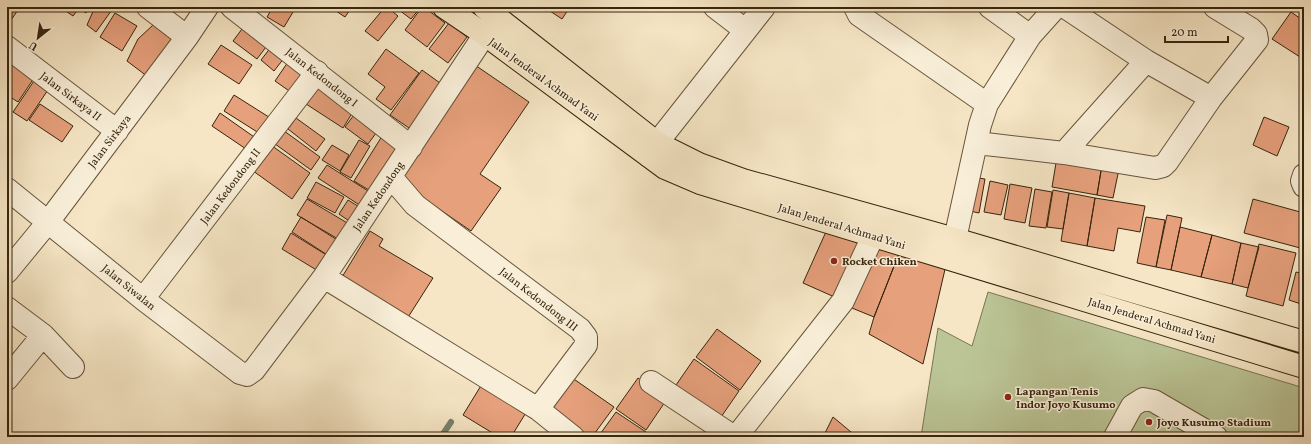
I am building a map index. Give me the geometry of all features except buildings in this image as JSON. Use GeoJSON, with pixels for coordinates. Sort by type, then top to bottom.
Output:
{"type":"FeatureCollection","features":[{"type":"Feature","properties":{"kind":"main road","name":"Jalan Jenderal Achmad Yani"},"geometry":{"type":"LineString","coordinates":[[444,7],[653,149],[1304,367]]}},
{"type":"Feature","properties":{"kind":"main road","name":"Jalan Jenderal Achmad Yani"},"geometry":{"type":"LineString","coordinates":[[490,12],[653,149],[665,168],[700,183],[873,236],[951,248],[1304,342]]}},
{"type":"Feature","properties":{"kind":"street"},"geometry":{"type":"LineString","coordinates":[[148,7],[187,37]]}},
{"type":"Feature","properties":{"kind":"street","name":"Jalan Sirkaya"},"geometry":{"type":"LineString","coordinates":[[7,272],[48,222],[117,131],[187,37],[207,7]]}},
{"type":"Feature","properties":{"kind":"street","name":"Jalan Kedondong I"},"geometry":{"type":"LineString","coordinates":[[232,7],[411,147]]}},
{"type":"Feature","properties":{"kind":"street"},"geometry":{"type":"LineString","coordinates":[[715,7],[746,30]]}},
{"type":"Feature","properties":{"kind":"street"},"geometry":{"type":"LineString","coordinates":[[653,149],[764,7]]}},
{"type":"Feature","properties":{"kind":"street"},"geometry":{"type":"LineString","coordinates":[[855,7],[859,15],[987,104]]}},
{"type":"Feature","properties":{"kind":"street"},"geometry":{"type":"LineString","coordinates":[[990,7],[1030,36]]}},
{"type":"Feature","properties":{"kind":"street"},"geometry":{"type":"LineString","coordinates":[[951,248],[977,143],[980,125],[987,104],[1030,36],[1056,7]]}},
{"type":"Feature","properties":{"kind":"street"},"geometry":{"type":"LineString","coordinates":[[1065,7],[1146,61],[1211,98]]}},
{"type":"Feature","properties":{"kind":"street"},"geometry":{"type":"LineString","coordinates":[[977,143],[1064,153],[1155,168],[1163,166],[1168,162],[1211,98],[1257,40],[1256,34],[1251,28],[1215,7]]}},
{"type":"Feature","properties":{"kind":"street","name":"Jalan Kedondong"},"geometry":{"type":"LineString","coordinates":[[254,370],[324,277],[411,147],[484,34],[490,12]]}},
{"type":"Feature","properties":{"kind":"street","name":"Jalan Sirkaya II"},"geometry":{"type":"LineString","coordinates":[[7,47],[117,131]]}},
{"type":"Feature","properties":{"kind":"street"},"geometry":{"type":"LineString","coordinates":[[1064,153],[1146,61]]}},
{"type":"Feature","properties":{"kind":"street","name":"Jalan Kedondong II"},"geometry":{"type":"LineString","coordinates":[[143,299],[317,72]]}},
{"type":"Feature","properties":{"kind":"street"},"geometry":{"type":"LineString","coordinates":[[1304,175],[1302,181],[1304,186]]}},
{"type":"Feature","properties":{"kind":"street","name":"Jalan Kedondong III"},"geometry":{"type":"LineString","coordinates":[[391,177],[415,205],[580,329],[586,337],[586,345],[538,409]]}},
{"type":"Feature","properties":{"kind":"street","name":"Jalan Siwalan"},"geometry":{"type":"LineString","coordinates":[[7,189],[143,299],[240,373],[247,375],[254,370]]}},
{"type":"Feature","properties":{"kind":"street"},"geometry":{"type":"LineString","coordinates":[[651,382],[735,437],[843,301],[873,236]]}},
{"type":"Feature","properties":{"kind":"street"},"geometry":{"type":"LineString","coordinates":[[324,277],[538,409],[573,437]]}},
{"type":"Feature","properties":{"kind":"street"},"geometry":{"type":"LineString","coordinates":[[7,308],[43,334],[72,367]]}},
{"type":"Feature","properties":{"kind":"street"},"geometry":{"type":"LineString","coordinates":[[7,379],[43,334]]}},
{"type":"Feature","properties":{"kind":"street"},"geometry":{"type":"LineString","coordinates":[[1115,437],[1132,406],[1143,399],[1154,401],[1216,437]]}},
{"type":"Feature","properties":{"kind":"green space"},"geometry":{"type":"Polygon","coordinates":[[[988,292],[1304,388],[1304,437],[921,437],[938,328],[972,346],[988,292]]]}},
{"type":"Feature","properties":{"kind":"waterway"},"geometry":{"type":"LineString","coordinates":[[441,437],[451,422]]}},
{"type":"Feature","properties":{"kind":"place","name":"Rocket Chiken"},"geometry":{"type":"Point","coordinates":[834,261]}},
{"type":"Feature","properties":{"kind":"place","name":"Lapangan Tenis Indor Joyo Kusumo"},"geometry":{"type":"Point","coordinates":[1008,397]}},
{"type":"Feature","properties":{"kind":"place","name":"Joyo Kusumo Stadium"},"geometry":{"type":"Point","coordinates":[1149,422]}}]}
